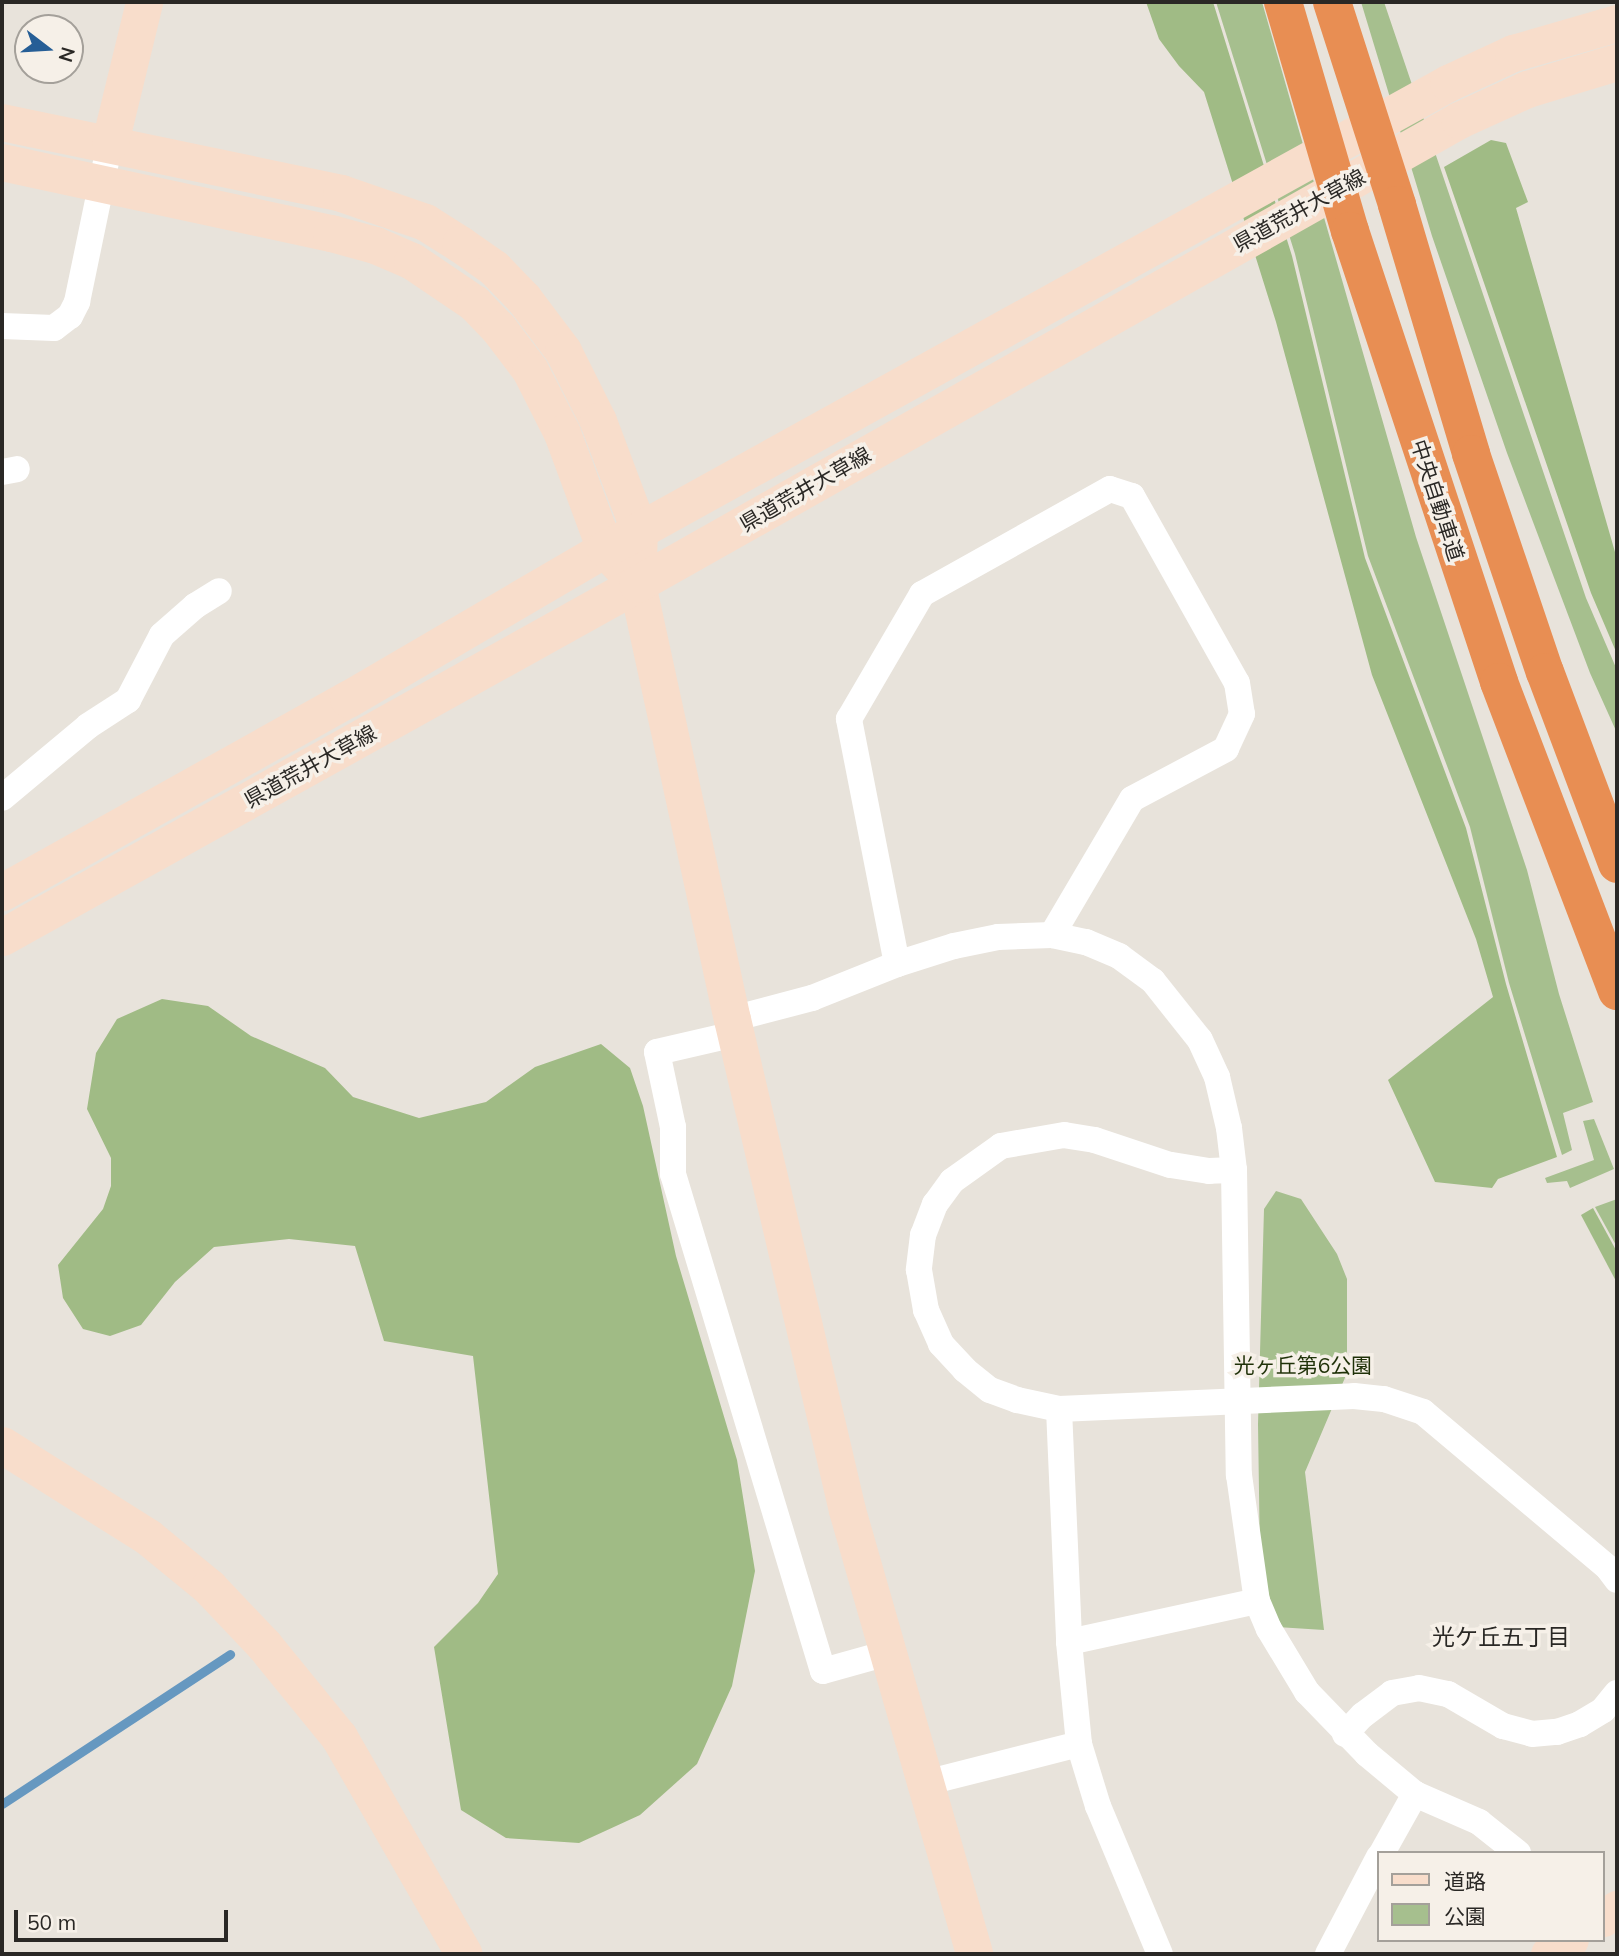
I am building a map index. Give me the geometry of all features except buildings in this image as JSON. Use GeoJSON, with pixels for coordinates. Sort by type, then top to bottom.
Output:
{"type":"FeatureCollection","features":[{"type":"Feature","properties":{"kind":"highway","name":"中央自動車道"},"geometry":{"type":"LineString","coordinates":[[1283,2],[1350,232],[1499,682],[1617,991]]}},
{"type":"Feature","properties":{"kind":"highway"},"geometry":{"type":"LineString","coordinates":[[1332,2],[1397,205],[1471,454],[1545,672],[1617,864]]}},
{"type":"Feature","properties":{"kind":"street"},"geometry":{"type":"LineString","coordinates":[[2,326],[54,328],[71,316],[77,302],[110,142],[144,2]]}},
{"type":"Feature","properties":{"kind":"street","name":"県道荒井大草線"},"geometry":{"type":"LineString","coordinates":[[2,892],[348,699],[605,549],[1448,83],[1513,53],[1617,23]]}},
{"type":"Feature","properties":{"kind":"street","name":"県道荒井大草線"},"geometry":{"type":"LineString","coordinates":[[3,933],[637,584],[1459,120],[1527,89],[1617,62]]}},
{"type":"Feature","properties":{"kind":"street"},"geometry":{"type":"LineString","coordinates":[[2,122],[110,142],[341,193],[386,206],[425,222],[494,268],[524,299],[563,351],[598,421],[639,530],[637,584],[734,1027],[847,1510],[974,1954]]}},
{"type":"Feature","properties":{"kind":"street"},"geometry":{"type":"LineString","coordinates":[[2,162],[331,233],[375,245],[412,261],[452,287],[474,303],[499,329],[530,370],[562,433],[605,549],[637,584]]}},
{"type":"Feature","properties":{"kind":"street"},"geometry":{"type":"LineString","coordinates":[[897,964],[849,719],[922,594],[1110,489],[1132,496],[1237,683],[1242,714],[1226,749],[1132,799],[1052,935]]}},
{"type":"Feature","properties":{"kind":"street"},"geometry":{"type":"LineString","coordinates":[[2,798],[88,726],[128,700],[162,635],[195,606],[219,591]]}},
{"type":"Feature","properties":{"kind":"street"},"geometry":{"type":"LineString","coordinates":[[888,1653],[823,1671],[673,1174],[673,1127],[657,1052],[734,1027],[897,964],[965,943],[998,937],[1052,935],[1086,942],[1119,956],[1153,981],[1200,1040],[1217,1077],[1230,1128],[1234,1170],[1239,1475],[1257,1601],[1288,1664],[1307,1692],[1345,1734],[1415,1794],[1479,1822],[1515,1851]]}},
{"type":"Feature","properties":{"kind":"street"},"geometry":{"type":"LineString","coordinates":[[1234,1170],[1209,1171],[1170,1165],[1095,1140],[1064,1135],[1001,1146],[952,1181],[935,1204],[923,1235],[919,1270],[926,1310],[941,1344],[965,1370],[990,1390],[1017,1400],[1059,1409],[1331,1396],[1384,1399],[1423,1412],[1608,1568],[1617,1580]]}},
{"type":"Feature","properties":{"kind":"street"},"geometry":{"type":"LineString","coordinates":[[1059,1409],[1069,1642],[1079,1744],[1098,1806],[1160,1954]]}},
{"type":"Feature","properties":{"kind":"street"},"geometry":{"type":"LineString","coordinates":[[2,1444],[148,1537],[209,1587],[264,1645],[339,1737],[464,1954]]}},
{"type":"Feature","properties":{"kind":"street"},"geometry":{"type":"LineString","coordinates":[[1069,1642],[1257,1601]]}},
{"type":"Feature","properties":{"kind":"street"},"geometry":{"type":"LineString","coordinates":[[1345,1734],[1363,1715],[1392,1693],[1419,1688],[1448,1694],[1503,1726],[1532,1734],[1557,1732],[1580,1724],[1603,1710],[1617,1693]]}},
{"type":"Feature","properties":{"kind":"street"},"geometry":{"type":"LineString","coordinates":[[925,1783],[1079,1744]]}},
{"type":"Feature","properties":{"kind":"street"},"geometry":{"type":"LineString","coordinates":[[1382,1851],[1415,1794]]}},
{"type":"Feature","properties":{"kind":"street"},"geometry":{"type":"LineString","coordinates":[[1328,1954],[1378,1859]]}},
{"type":"Feature","properties":{"kind":"street"},"geometry":{"type":"LineString","coordinates":[[1549,1954],[1567,1942]]}},
{"type":"Feature","properties":{"kind":"green space"},"geometry":{"type":"Polygon","coordinates":[[[1146,2],[1213,2],[1292,256],[1365,558],[1466,828],[1506,984],[1557,1157],[1498,1179],[1492,1188],[1435,1182],[1388,1080],[1493,997],[1476,939],[1372,675],[1276,322],[1204,92],[1179,66],[1159,39],[1146,2]]]}},
{"type":"Feature","properties":{"kind":"green space"},"geometry":{"type":"Polygon","coordinates":[[[1216,2],[1262,2],[1416,537],[1527,870],[1559,994],[1593,1102],[1563,1113],[1572,1150],[1562,1155],[1509,983],[1470,827],[1368,556],[1295,254],[1216,2]]]}},
{"type":"Feature","properties":{"kind":"green space"},"geometry":{"type":"Polygon","coordinates":[[[1361,2],[1384,2],[1586,598],[1617,670],[1617,733],[1590,673],[1507,453],[1432,236],[1361,2]]]}},
{"type":"Feature","properties":{"kind":"green space"},"geometry":{"type":"Polygon","coordinates":[[[1491,140],[1506,143],[1528,202],[1516,208],[1617,559],[1617,654],[1591,593],[1444,167],[1491,140]]]}},
{"type":"Feature","properties":{"kind":"green space"},"geometry":{"type":"Polygon","coordinates":[[[162,999],[208,1006],[251,1036],[325,1068],[353,1097],[419,1118],[486,1102],[535,1067],[601,1044],[630,1068],[643,1106],[676,1256],[737,1460],[755,1571],[732,1686],[697,1764],[640,1815],[579,1843],[506,1838],[461,1810],[434,1647],[478,1603],[498,1574],[473,1356],[384,1341],[355,1246],[289,1239],[214,1247],[175,1282],[141,1325],[110,1336],[83,1329],[63,1298],[58,1265],[103,1209],[111,1186],[111,1158],[87,1109],[96,1053],[117,1019],[162,999]]]}},
{"type":"Feature","properties":{"kind":"green space"},"geometry":{"type":"Polygon","coordinates":[[[1594,1119],[1614,1169],[1570,1188],[1567,1181],[1547,1183],[1545,1178],[1594,1160],[1583,1121],[1594,1119]]]}},
{"type":"Feature","properties":{"kind":"green space","name":"光ヶ丘第6公園"},"geometry":{"type":"Polygon","coordinates":[[[1276,1191],[1301,1199],[1337,1254],[1347,1279],[1347,1373],[1305,1472],[1324,1630],[1277,1627],[1260,1559],[1258,1424],[1264,1209],[1276,1191]]]}},
{"type":"Feature","properties":{"kind":"green space"},"geometry":{"type":"Polygon","coordinates":[[[1617,1199],[1617,1247],[1595,1207],[1617,1199]]]}},
{"type":"Feature","properties":{"kind":"green space"},"geometry":{"type":"Polygon","coordinates":[[[1593,1208],[1617,1252],[1617,1283],[1581,1215],[1593,1208]]]}},
{"type":"Feature","properties":{"kind":"waterway"},"geometry":{"type":"LineString","coordinates":[[2,1804],[230,1654]]}},
{"type":"Feature","properties":{"kind":"district","name":"光ケ丘五丁目"},"geometry":{"type":"Point","coordinates":[1501,1637]}}]}
